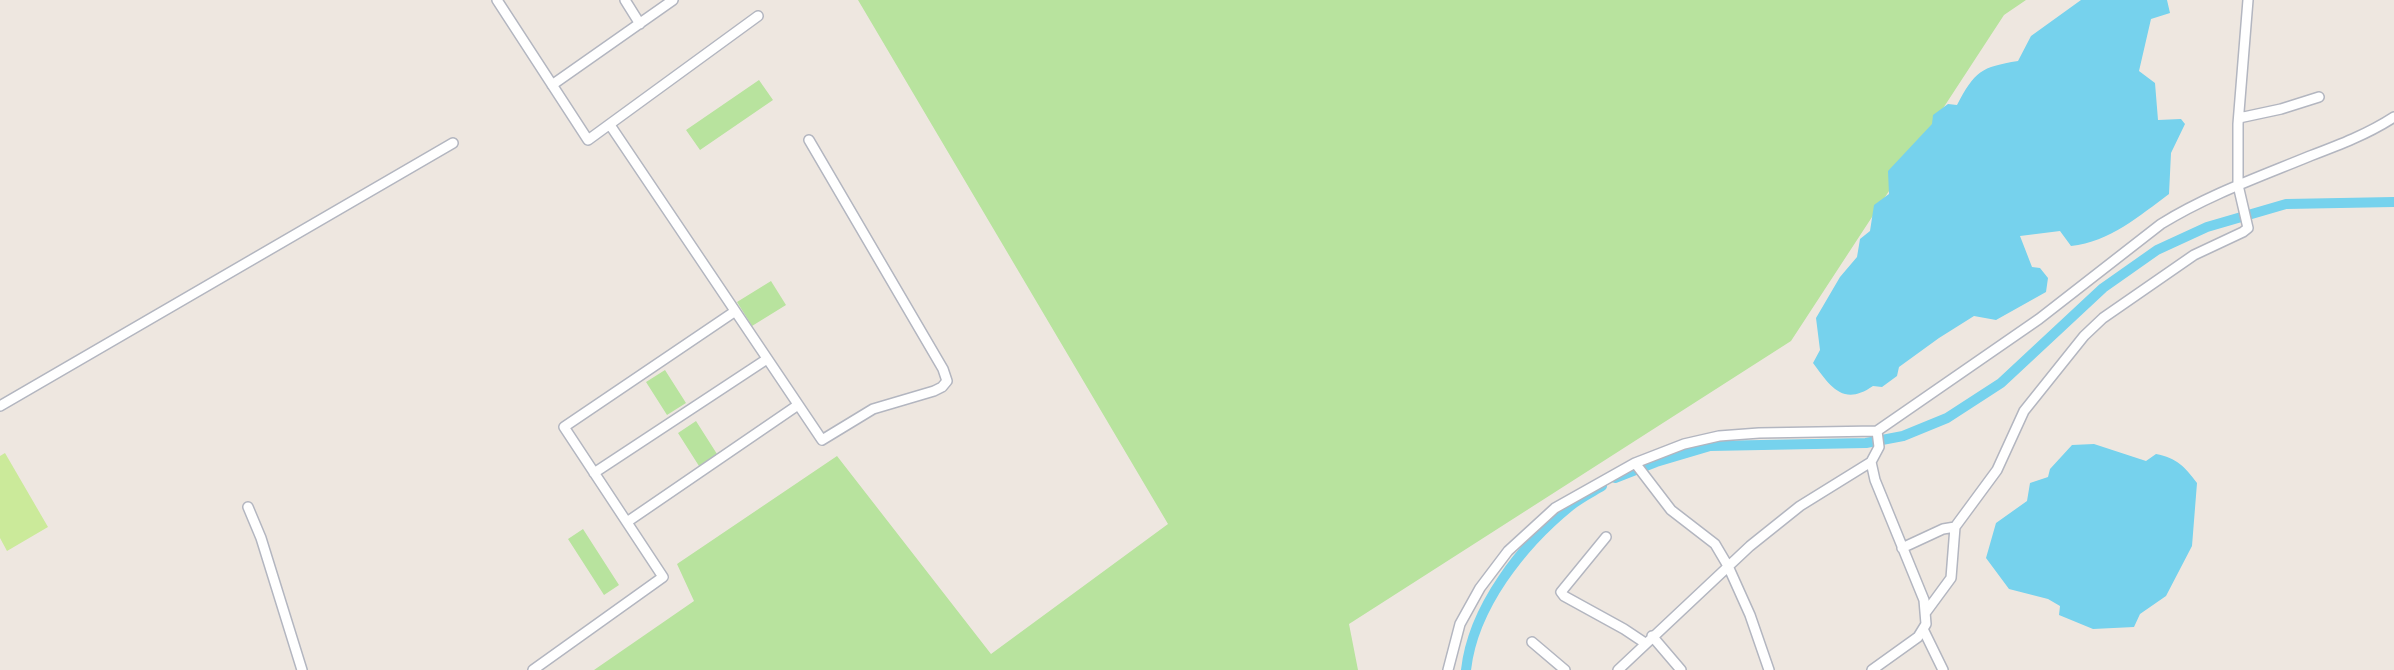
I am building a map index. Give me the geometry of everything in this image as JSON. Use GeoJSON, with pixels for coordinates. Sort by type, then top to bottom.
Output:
{"type":"FeatureCollection","features":[{"type":"Feature","properties":{"kind":"street"},"geometry":{"type":"LineString","coordinates":[[497,0],[588,139],[758,16]]}},
{"type":"Feature","properties":{"kind":"street"},"geometry":{"type":"LineString","coordinates":[[625,0],[639,24]]}},
{"type":"Feature","properties":{"kind":"street"},"geometry":{"type":"LineString","coordinates":[[552,85],[673,0]]}},
{"type":"Feature","properties":{"kind":"street"},"geometry":{"type":"LineString","coordinates":[[1872,670],[1918,637],[1923,629],[1926,612],[1951,578],[1955,527],[1997,470],[2024,411],[2084,336],[2103,318],[2194,255],[2248,228],[2238,185],[2239,118],[2248,0]]}},
{"type":"Feature","properties":{"kind":"street"},"geometry":{"type":"LineString","coordinates":[[2239,118],[2319,97]]}},
{"type":"Feature","properties":{"kind":"street"},"geometry":{"type":"LineString","coordinates":[[1926,612],[1875,480],[1871,462],[1878,438],[2039,319],[2161,224],[2238,185],[2366,134],[2394,117]]}},
{"type":"Feature","properties":{"kind":"street"},"geometry":{"type":"LineString","coordinates":[[610,125],[822,440],[873,409],[934,391],[947,381],[943,369],[809,140]]}},
{"type":"Feature","properties":{"kind":"street"},"geometry":{"type":"LineString","coordinates":[[0,406],[453,143]]}},
{"type":"Feature","properties":{"kind":"street"},"geometry":{"type":"LineString","coordinates":[[533,670],[663,577],[564,428],[734,312]]}},
{"type":"Feature","properties":{"kind":"street"},"geometry":{"type":"LineString","coordinates":[[594,473],[767,359]]}},
{"type":"Feature","properties":{"kind":"street"},"geometry":{"type":"LineString","coordinates":[[627,522],[798,405]]}},
{"type":"Feature","properties":{"kind":"street"},"geometry":{"type":"LineString","coordinates":[[1448,670],[1460,624],[1480,588],[1508,551],[1555,508],[1684,444],[1720,436],[1759,433],[1878,438]]}},
{"type":"Feature","properties":{"kind":"street"},"geometry":{"type":"LineString","coordinates":[[1618,670],[1728,566],[1800,506],[1871,462]]}},
{"type":"Feature","properties":{"kind":"street"},"geometry":{"type":"LineString","coordinates":[[1639,467],[1671,510],[1715,544],[1750,615],[1769,670]]}},
{"type":"Feature","properties":{"kind":"street"},"geometry":{"type":"LineString","coordinates":[[248,507],[261,538],[302,670]]}},
{"type":"Feature","properties":{"kind":"street"},"geometry":{"type":"LineString","coordinates":[[1902,548],[1943,529],[1955,527]]}},
{"type":"Feature","properties":{"kind":"street"},"geometry":{"type":"LineString","coordinates":[[1606,537],[1561,592],[1648,640],[1681,670]]}},
{"type":"Feature","properties":{"kind":"street"},"geometry":{"type":"LineString","coordinates":[[1923,629],[1943,670]]}},
{"type":"Feature","properties":{"kind":"street"},"geometry":{"type":"LineString","coordinates":[[1532,642],[1565,670]]}},
{"type":"Feature","properties":{"kind":"green space"},"geometry":{"type":"Polygon","coordinates":[[[858,0],[2026,0],[2004,15],[1791,341],[1349,624],[1358,670],[594,670],[694,601],[677,564],[837,456],[991,654],[1168,524],[858,0]]]}},
{"type":"Feature","properties":{"kind":"green space"},"geometry":{"type":"Polygon","coordinates":[[[759,80],[773,100],[700,150],[686,130],[759,80]]]}},
{"type":"Feature","properties":{"kind":"green space"},"geometry":{"type":"Polygon","coordinates":[[[771,281],[786,305],[752,326],[737,302],[771,281]]]}},
{"type":"Feature","properties":{"kind":"green space"},"geometry":{"type":"Polygon","coordinates":[[[665,370],[686,403],[667,415],[646,382],[665,370]]]}},
{"type":"Feature","properties":{"kind":"green space"},"geometry":{"type":"Polygon","coordinates":[[[696,421],[717,454],[699,466],[678,433],[696,421]]]}},
{"type":"Feature","properties":{"kind":"green space"},"geometry":{"type":"Polygon","coordinates":[[[5,453],[48,527],[7,551],[0,538],[0,456],[5,453]]]}},
{"type":"Feature","properties":{"kind":"green space"},"geometry":{"type":"Polygon","coordinates":[[[583,529],[619,585],[604,595],[568,539],[583,529]]]}},
{"type":"Feature","properties":{"kind":"water"},"geometry":{"type":"Polygon","coordinates":[[[2081,0],[2167,0],[2170,13],[2151,19],[2139,71],[2155,83],[2158,120],[2181,119],[2185,124],[2171,153],[2169,194],[2123,227],[2085,244],[2071,246],[2060,231],[2020,236],[2032,267],[2040,268],[2048,278],[2046,292],[1996,320],[1974,316],[1899,367],[1897,376],[1882,387],[1873,386],[1853,394],[1838,391],[1813,363],[1820,350],[1816,318],[1840,277],[1857,257],[1860,239],[1870,231],[1874,205],[1889,194],[1888,171],[1932,124],[1933,115],[1948,104],[1957,105],[1980,72],[2018,61],[2031,36],[2081,0]]]}},
{"type":"Feature","properties":{"kind":"water"},"geometry":{"type":"Polygon","coordinates":[[[2094,444],[2146,461],[2156,454],[2170,458],[2184,468],[2197,483],[2192,546],[2166,596],[2140,614],[2134,627],[2093,629],[2059,615],[2060,606],[2048,599],[2009,589],[1986,558],[1996,523],[2027,501],[2030,483],[2048,477],[2050,469],[2072,445],[2094,444]]]}},
{"type":"Feature","properties":{"kind":"waterway"},"geometry":{"type":"LineString","coordinates":[[1615,478],[1710,446],[1866,443],[1903,436],[1947,418],[2001,383],[2103,288],[2157,250],[2207,227],[2286,204],[2394,202]]}},
{"type":"Feature","properties":{"kind":"waterway"},"geometry":{"type":"LineString","coordinates":[[1466,670],[1478,623],[1489,601],[1518,558],[1534,539],[1574,503],[1602,486]]}}]}
